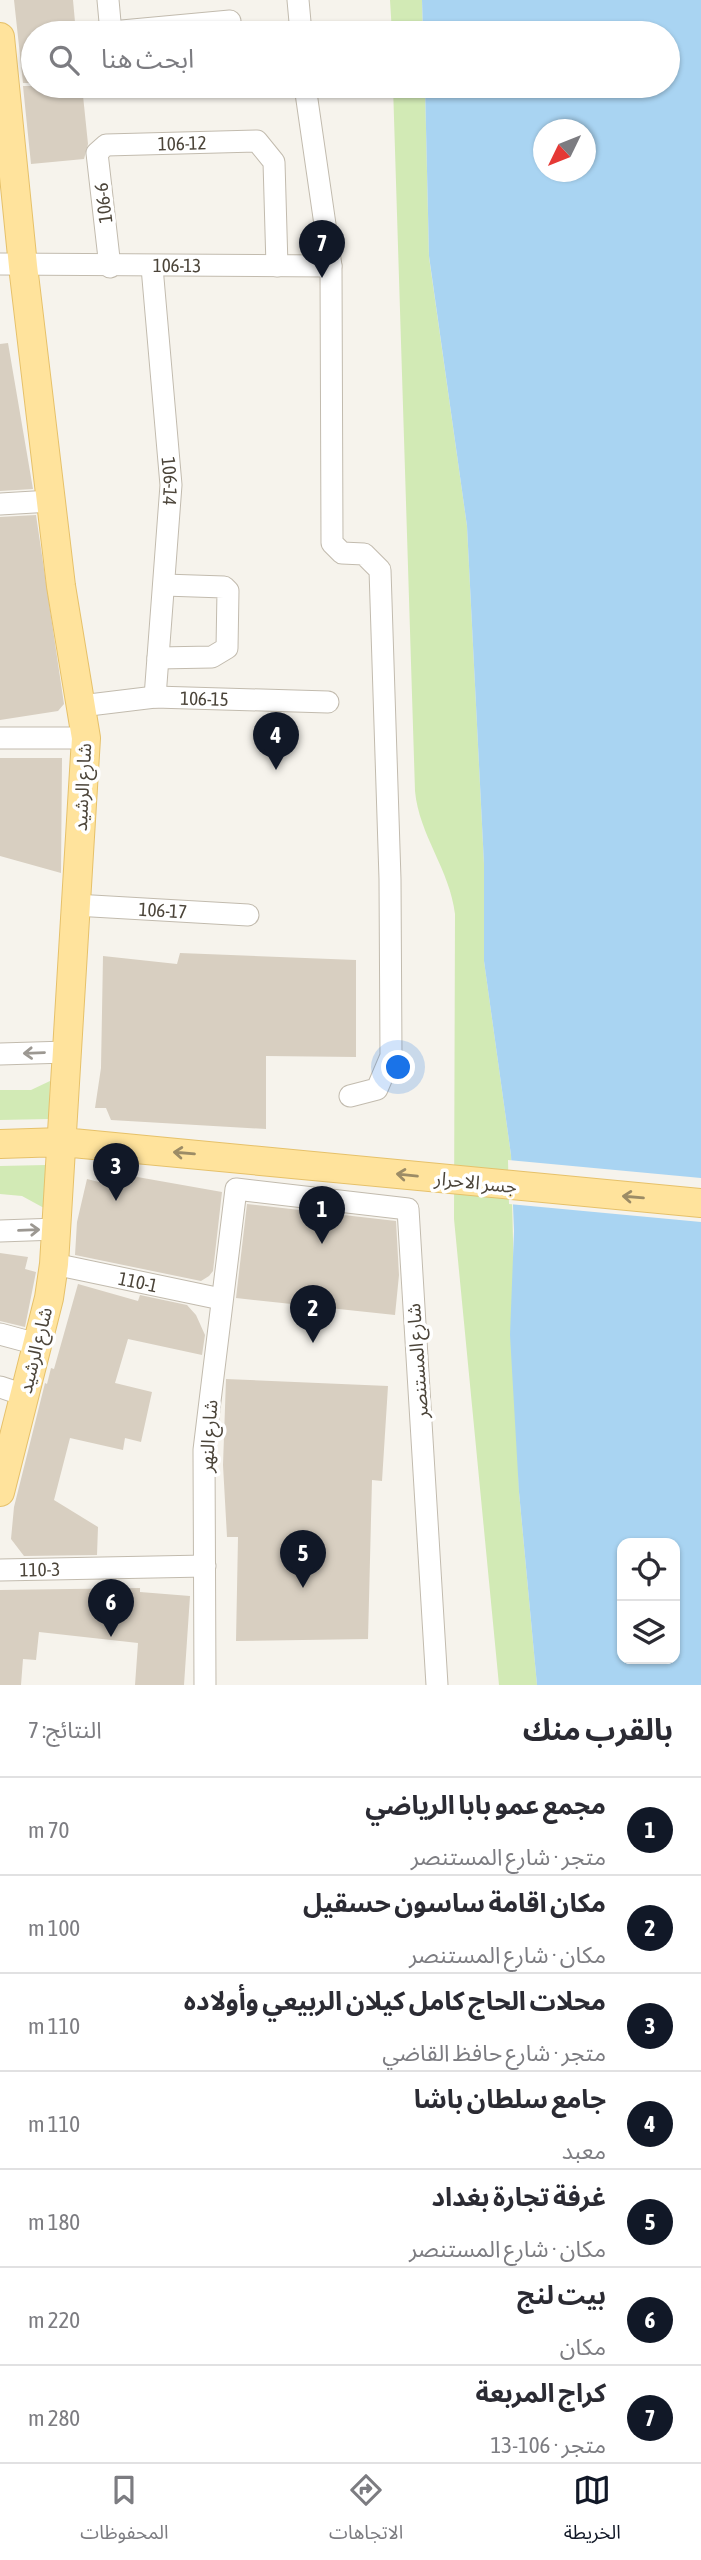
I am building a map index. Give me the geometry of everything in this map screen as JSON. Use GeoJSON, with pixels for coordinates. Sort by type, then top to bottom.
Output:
{"type":"FeatureCollection","features":[{"type":"Feature","properties":{"kind":"main road","name":"شارع الرشيد"},"geometry":{"type":"LineString","coordinates":[[0,37],[11,265],[51,501],[86,738],[54,1264],[37,1343],[12,1391],[0,1492]]}},
{"type":"Feature","properties":{"kind":"main road","name":"جسر الاحرار"},"geometry":{"type":"LineString","coordinates":[[0,1144],[62,1142],[252,1158],[701,1203]]}},
{"type":"Feature","properties":{"kind":"street"},"geometry":{"type":"LineString","coordinates":[[108,0],[110,21]]}},
{"type":"Feature","properties":{"kind":"street"},"geometry":{"type":"LineString","coordinates":[[298,0],[300,21]]}},
{"type":"Feature","properties":{"kind":"street"},"geometry":{"type":"LineString","coordinates":[[307,98],[331,266],[331,543],[342,553],[364,554],[380,570],[390,879],[391,1056],[377,1089],[350,1096]]}},
{"type":"Feature","properties":{"kind":"street","name":"106-12"},"geometry":{"type":"LineString","coordinates":[[106,145],[257,141],[274,162],[277,266]]}},
{"type":"Feature","properties":{"kind":"street","name":"106-6"},"geometry":{"type":"LineString","coordinates":[[106,145],[97,153],[110,267]]}},
{"type":"Feature","properties":{"kind":"street","name":"106-13"},"geometry":{"type":"LineString","coordinates":[[11,265],[331,266]]}},
{"type":"Feature","properties":{"kind":"street","name":"106-14"},"geometry":{"type":"LineString","coordinates":[[152,267],[171,485],[155,698]]}},
{"type":"Feature","properties":{"kind":"street"},"geometry":{"type":"LineString","coordinates":[[0,504],[51,501]]}},
{"type":"Feature","properties":{"kind":"street"},"geometry":{"type":"LineString","coordinates":[[158,658],[212,657],[227,648],[228,591],[223,586],[164,585]]}},
{"type":"Feature","properties":{"kind":"street","name":"106-15"},"geometry":{"type":"LineString","coordinates":[[81,706],[155,698],[328,702]]}},
{"type":"Feature","properties":{"kind":"street"},"geometry":{"type":"LineString","coordinates":[[0,738],[86,738]]}},
{"type":"Feature","properties":{"kind":"street","name":"106-17"},"geometry":{"type":"LineString","coordinates":[[75,905],[248,915]]}},
{"type":"Feature","properties":{"kind":"street"},"geometry":{"type":"LineString","coordinates":[[0,1054],[67,1052]]}},
{"type":"Feature","properties":{"kind":"street","name":"شارع النهر"},"geometry":{"type":"LineString","coordinates":[[205,1685],[204,1450],[236,1189]]}},
{"type":"Feature","properties":{"kind":"street","name":"شارع المستنصر"},"geometry":{"type":"LineString","coordinates":[[236,1189],[408,1209],[437,1685]]}},
{"type":"Feature","properties":{"kind":"street"},"geometry":{"type":"LineString","coordinates":[[0,1231],[57,1229]]}},
{"type":"Feature","properties":{"kind":"street","name":"110-1"},"geometry":{"type":"LineString","coordinates":[[54,1264],[221,1299]]}},
{"type":"Feature","properties":{"kind":"street"},"geometry":{"type":"LineString","coordinates":[[0,1334],[37,1343]]}},
{"type":"Feature","properties":{"kind":"street","name":"110-3"},"geometry":{"type":"LineString","coordinates":[[0,1570],[205,1566]]}},
{"type":"Feature","properties":{"kind":"green space"},"geometry":{"type":"Polygon","coordinates":[[[390,0],[422,0],[423,21],[391,21],[390,0]]]}},
{"type":"Feature","properties":{"kind":"green space"},"geometry":{"type":"Polygon","coordinates":[[[393,98],[425,98],[429,257],[467,526],[484,864],[484,961],[511,1155],[519,1492],[537,1685],[499,1685],[454,1219],[455,914],[447,882],[422,823],[415,791],[393,98]]]}},
{"type":"Feature","properties":{"kind":"green space"},"geometry":{"type":"Polygon","coordinates":[[[50,1081],[49,1119],[0,1120],[0,1090],[31,1090],[50,1081]]]}},
{"type":"Feature","properties":{"kind":"green space"},"geometry":{"type":"Polygon","coordinates":[[[46,1165],[44,1208],[22,1196],[0,1194],[0,1166],[46,1165]]]}},
{"type":"Feature","properties":{"kind":"water"},"geometry":{"type":"Polygon","coordinates":[[[422,0],[701,0],[701,1685],[537,1685],[519,1492],[510,1335],[514,1231],[511,1155],[484,961],[484,864],[467,526],[429,256],[425,98],[680,98],[680,21],[423,21],[422,0]]]}},
{"type":"Feature","properties":{"kind":"pier"},"geometry":{"type":"Polygon","coordinates":[[[508,1160],[701,1178],[701,1222],[509,1204],[508,1160]]]}},
{"type":"Feature","properties":{"kind":"building"},"geometry":{"type":"Polygon","coordinates":[[[14,0],[73,0],[75,21],[21,21],[21,65],[14,0]]]}},
{"type":"Feature","properties":{"kind":"building"},"geometry":{"type":"Polygon","coordinates":[[[24,98],[83,98],[88,144],[84,159],[31,164],[24,98]]]}},
{"type":"Feature","properties":{"kind":"building"},"geometry":{"type":"Polygon","coordinates":[[[8,343],[33,489],[0,491],[0,344],[8,343]]]}},
{"type":"Feature","properties":{"kind":"building"},"geometry":{"type":"Polygon","coordinates":[[[36,515],[64,704],[58,711],[0,720],[0,517],[36,515]]]}},
{"type":"Feature","properties":{"kind":"building"},"geometry":{"type":"Polygon","coordinates":[[[0,758],[62,758],[61,873],[0,856],[0,758]]]}},
{"type":"Feature","properties":{"kind":"building"},"geometry":{"type":"Polygon","coordinates":[[[180,953],[356,960],[356,1057],[266,1056],[266,1129],[111,1120],[106,1108],[95,1108],[101,1068],[103,956],[177,964],[180,953]]]}},
{"type":"Feature","properties":{"kind":"building"},"geometry":{"type":"Polygon","coordinates":[[[109,1172],[222,1192],[213,1271],[209,1276],[201,1281],[75,1255],[77,1222],[87,1179],[99,1182],[109,1172]]]}},
{"type":"Feature","properties":{"kind":"building"},"geometry":{"type":"Polygon","coordinates":[[[247,1204],[396,1221],[399,1275],[395,1315],[236,1298],[247,1204]]]}},
{"type":"Feature","properties":{"kind":"building"},"geometry":{"type":"Polygon","coordinates":[[[0,1253],[28,1257],[25,1269],[36,1272],[25,1327],[0,1321],[0,1253]]]}},
{"type":"Feature","properties":{"kind":"building"},"geometry":{"type":"Polygon","coordinates":[[[78,1284],[138,1301],[140,1295],[187,1305],[196,1315],[205,1335],[202,1355],[128,1339],[115,1383],[152,1392],[141,1442],[125,1438],[123,1450],[70,1438],[54,1500],[98,1527],[97,1555],[24,1556],[11,1539],[14,1507],[45,1383],[47,1384],[51,1368],[54,1369],[78,1284]]]}},
{"type":"Feature","properties":{"kind":"building"},"geometry":{"type":"Polygon","coordinates":[[[226,1379],[388,1386],[382,1481],[372,1480],[368,1639],[236,1641],[238,1537],[227,1537],[223,1465],[226,1379]]]}},
{"type":"Feature","properties":{"kind":"building"},"geometry":{"type":"Polygon","coordinates":[[[140,1588],[140,1592],[190,1596],[184,1685],[135,1685],[138,1643],[39,1632],[36,1660],[23,1659],[21,1685],[0,1685],[0,1590],[140,1588]]]}},
{"type":"Feature","properties":{"kind":"place","name":"كراج المربعة"},"geometry":{"type":"Point","coordinates":[322,278]}},
{"type":"Feature","properties":{"kind":"place","name":"جامع سلطان باشا"},"geometry":{"type":"Point","coordinates":[276,770]}},
{"type":"Feature","properties":{"kind":"place","name":"محلات الحاج كامل كيلان الربيعي وأولاده"},"geometry":{"type":"Point","coordinates":[116,1201]}},
{"type":"Feature","properties":{"kind":"place","name":"مجمع عمو بابا الرياضي"},"geometry":{"type":"Point","coordinates":[322,1244]}},
{"type":"Feature","properties":{"kind":"place","name":"مكان اقامة ساسون حسقيل"},"geometry":{"type":"Point","coordinates":[313,1343]}},
{"type":"Feature","properties":{"kind":"place","name":"غرفة تجارة بغداد"},"geometry":{"type":"Point","coordinates":[303,1588]}},
{"type":"Feature","properties":{"kind":"place","name":"بيت لنج"},"geometry":{"type":"Point","coordinates":[111,1637]}}]}
